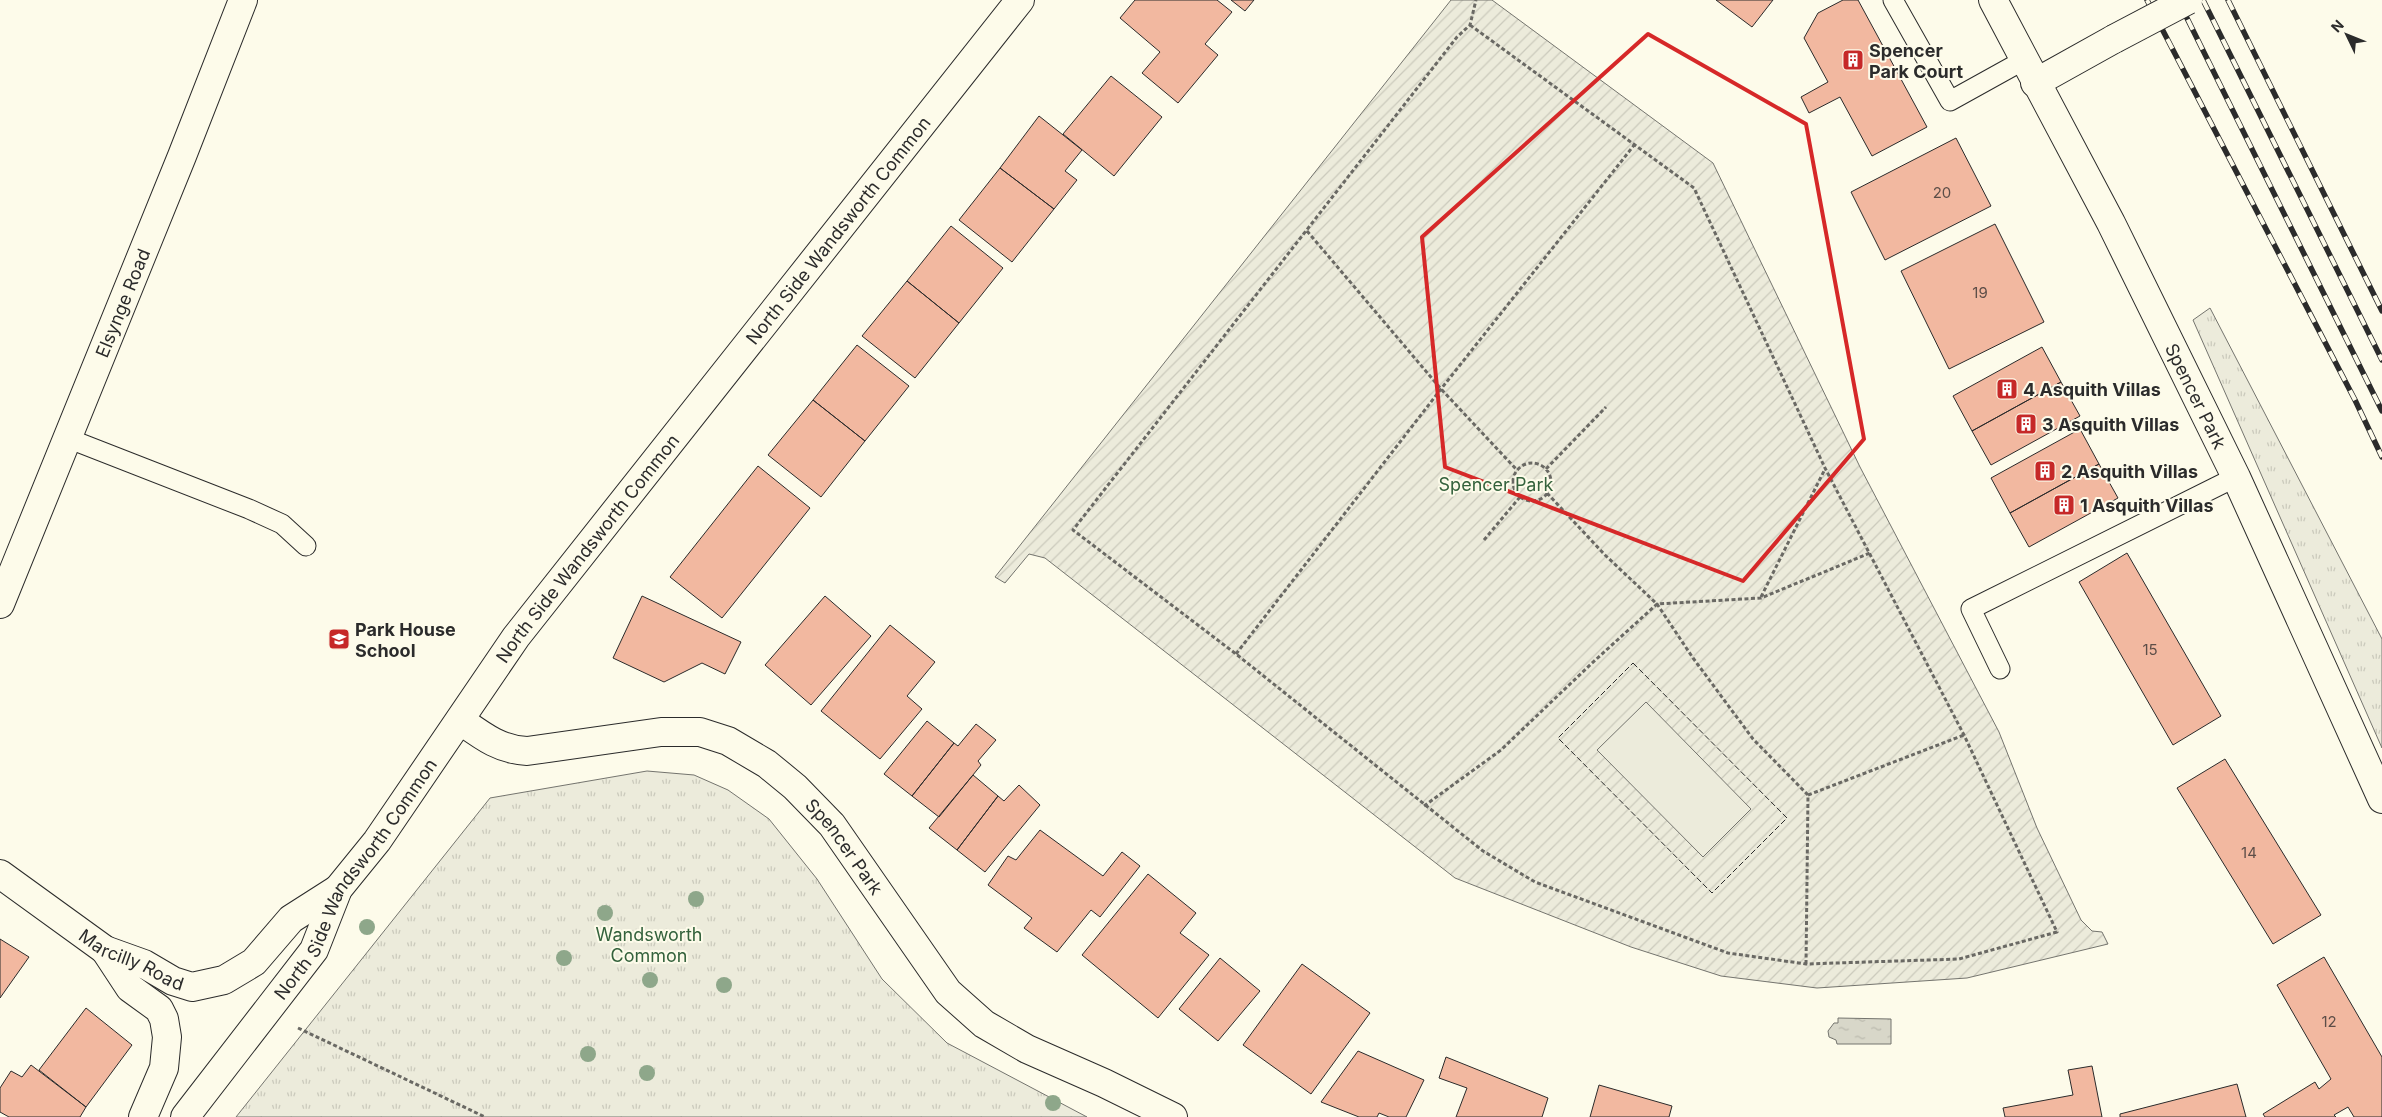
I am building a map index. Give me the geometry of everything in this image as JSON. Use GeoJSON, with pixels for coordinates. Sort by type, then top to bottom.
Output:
{"type":"FeatureCollection","features":[{"type":"Feature","properties":{"kind":"main road","name":"Elsynge Road"},"geometry":{"type":"LineString","coordinates":[[0,604],[182,156],[243,0]]}},
{"type":"Feature","properties":{"kind":"main road","name":"North Side Wandsworth Common"},"geometry":{"type":"LineString","coordinates":[[185,1117],[314,950],[338,889],[377,841],[522,630],[1020,0]]}},
{"type":"Feature","properties":{"kind":"main road","name":"Spencer Park"},"geometry":{"type":"LineString","coordinates":[[1993,0],[2111,223],[2236,477],[2382,799]]}},
{"type":"Feature","properties":{"kind":"main road"},"geometry":{"type":"LineString","coordinates":[[2030,72],[2114,39],[2188,0]]}},
{"type":"Feature","properties":{"kind":"main road","name":"Spencer Park"},"geometry":{"type":"LineString","coordinates":[[460,720],[489,741],[514,750],[527,750],[661,732],[700,732],[728,741],[767,764],[795,787],[832,825],[948,992],[984,1024],[1027,1050],[1104,1083],[1173,1117]]}},
{"type":"Feature","properties":{"kind":"main road","name":"Marcilly Road"},"geometry":{"type":"LineString","coordinates":[[0,874],[105,950],[144,964],[183,985],[192,987],[224,980],[254,962],[291,919],[338,889]]}},
{"type":"Feature","properties":{"kind":"main road"},"geometry":{"type":"LineString","coordinates":[[105,950],[130,988],[159,1009],[164,1019],[167,1037],[164,1068],[143,1117]]}},
{"type":"Feature","properties":{"kind":"lane"},"geometry":{"type":"LineString","coordinates":[[1893,0],[1950,101],[2030,72]]}},
{"type":"Feature","properties":{"kind":"lane"},"geometry":{"type":"LineString","coordinates":[[67,438],[249,509],[282,524],[306,546]]}},
{"type":"Feature","properties":{"kind":"lane"},"geometry":{"type":"LineString","coordinates":[[2000,669],[1971,609],[2236,477]]}},
{"type":"Feature","properties":{"kind":"path"},"geometry":{"type":"LineString","coordinates":[[1470,25],[1694,188],[1826,468],[1964,735],[2057,932],[1959,959],[1806,964],[1728,953],[1535,882],[1483,851],[1424,806],[1236,654],[1073,530],[1308,231],[1457,37],[1470,25],[1476,0]]}},
{"type":"Feature","properties":{"kind":"path"},"geometry":{"type":"LineString","coordinates":[[1236,654],[1441,389],[1635,144]]}},
{"type":"Feature","properties":{"kind":"path"},"geometry":{"type":"LineString","coordinates":[[1308,231],[1441,389],[1481,434],[1517,470]]}},
{"type":"Feature","properties":{"kind":"path"},"geometry":{"type":"LineString","coordinates":[[1546,469],[1606,407]]}},
{"type":"Feature","properties":{"kind":"path"},"geometry":{"type":"LineString","coordinates":[[1528,463],[1541,465],[1546,469],[1550,481],[1547,493],[1537,500],[1525,500],[1520,497],[1513,487],[1517,470],[1528,463]]}},
{"type":"Feature","properties":{"kind":"path"},"geometry":{"type":"LineString","coordinates":[[1761,598],[1826,468]]}},
{"type":"Feature","properties":{"kind":"path"},"geometry":{"type":"LineString","coordinates":[[1547,493],[1606,555],[1657,604],[1693,658],[1753,739],[1808,795],[1806,964]]}},
{"type":"Feature","properties":{"kind":"path"},"geometry":{"type":"LineString","coordinates":[[1484,540],[1520,497]]}},
{"type":"Feature","properties":{"kind":"path"},"geometry":{"type":"LineString","coordinates":[[1424,806],[1501,750],[1657,604],[1761,598],[1870,553]]}},
{"type":"Feature","properties":{"kind":"path"},"geometry":{"type":"LineString","coordinates":[[1808,795],[1964,735]]}},
{"type":"Feature","properties":{"kind":"path"},"geometry":{"type":"LineString","coordinates":[[297,1028],[485,1117]]}},
{"type":"Feature","properties":{"kind":"highlighted area"},"geometry":{"type":"Polygon","coordinates":[[[1648,34],[1806,124],[1864,439],[1743,581],[1445,467],[1422,237],[1648,34]]]}},
{"type":"Feature","properties":{"kind":"green space","name":"Spencer Park"},"geometry":{"type":"Polygon","coordinates":[[[1451,0],[1492,0],[1713,163],[1860,467],[1999,732],[2037,828],[2081,920],[2092,931],[2102,932],[2108,944],[1967,978],[1817,988],[1721,976],[1631,947],[1455,878],[1045,558],[1029,554],[1005,583],[995,577],[1451,0]]]}},
{"type":"Feature","properties":{"kind":"green space"},"geometry":{"type":"Polygon","coordinates":[[[2210,308],[2382,639],[2382,748],[2193,320],[2210,308]]]}},
{"type":"Feature","properties":{"kind":"green space"},"geometry":{"type":"Polygon","coordinates":[[[1646,702],[1751,809],[1703,857],[1597,750],[1646,702]]]}},
{"type":"Feature","properties":{"kind":"green space","name":"Wandsworth Common"},"geometry":{"type":"Polygon","coordinates":[[[647,771],[694,775],[728,790],[769,819],[817,879],[882,979],[947,1043],[1087,1117],[236,1117],[490,798],[647,771]]]}},
{"type":"Feature","properties":{"kind":"water"},"geometry":{"type":"Polygon","coordinates":[[[1838,1018],[1891,1019],[1891,1044],[1837,1044],[1836,1040],[1829,1037],[1828,1031],[1834,1023],[1838,1023],[1838,1018]]]}},
{"type":"Feature","properties":{"kind":"building"},"geometry":{"type":"Polygon","coordinates":[[[1135,0],[1217,0],[1232,12],[1205,44],[1218,55],[1178,103],[1142,73],[1160,52],[1120,18],[1135,0]]]}},
{"type":"Feature","properties":{"kind":"building"},"geometry":{"type":"Polygon","coordinates":[[[1231,0],[1254,0],[1245,11],[1231,0]]]}},
{"type":"Feature","properties":{"kind":"building"},"geometry":{"type":"Polygon","coordinates":[[[1716,0],[1773,0],[1752,27],[1716,0]]]}},
{"type":"Feature","properties":{"kind":"building","name":"Spencer Park Court"},"geometry":{"type":"Polygon","coordinates":[[[1843,0],[1858,0],[1927,127],[1872,156],[1840,97],[1809,113],[1801,97],[1828,82],[1804,38],[1818,13],[1843,0]]]}},
{"type":"Feature","properties":{"kind":"building"},"geometry":{"type":"Polygon","coordinates":[[[1111,76],[1162,117],[1114,176],[1063,134],[1111,76]]]}},
{"type":"Feature","properties":{"kind":"building"},"geometry":{"type":"Polygon","coordinates":[[[1039,116],[1082,150],[1065,171],[1077,180],[1054,209],[1000,168],[1039,116]]]}},
{"type":"Feature","properties":{"kind":"building"},"geometry":{"type":"Polygon","coordinates":[[[1956,138],[1991,206],[1885,260],[1851,192],[1956,138]]]}},
{"type":"Feature","properties":{"kind":"building"},"geometry":{"type":"Polygon","coordinates":[[[1000,168],[1054,209],[1012,262],[959,220],[1000,168]]]}},
{"type":"Feature","properties":{"kind":"building"},"geometry":{"type":"Polygon","coordinates":[[[1995,224],[2044,322],[1949,369],[1901,271],[1995,224]]]}},
{"type":"Feature","properties":{"kind":"building"},"geometry":{"type":"Polygon","coordinates":[[[951,226],[1003,268],[959,323],[907,281],[951,226]]]}},
{"type":"Feature","properties":{"kind":"building"},"geometry":{"type":"Polygon","coordinates":[[[907,281],[959,323],[915,378],[862,336],[907,281]]]}},
{"type":"Feature","properties":{"kind":"building"},"geometry":{"type":"Polygon","coordinates":[[[857,345],[909,386],[865,441],[813,400],[857,345]]]}},
{"type":"Feature","properties":{"kind":"building","name":"4 Asquith Villas"},"geometry":{"type":"Polygon","coordinates":[[[2042,347],[2061,382],[1972,431],[1953,396],[2042,347]]]}},
{"type":"Feature","properties":{"kind":"building","name":"3 Asquith Villas"},"geometry":{"type":"Polygon","coordinates":[[[2061,382],[2080,416],[1991,465],[1972,431],[2061,382]]]}},
{"type":"Feature","properties":{"kind":"building"},"geometry":{"type":"Polygon","coordinates":[[[813,400],[865,441],[821,497],[768,455],[813,400]]]}},
{"type":"Feature","properties":{"kind":"building","name":"2 Asquith Villas"},"geometry":{"type":"Polygon","coordinates":[[[2080,429],[2099,464],[2010,513],[1991,478],[2080,429]]]}},
{"type":"Feature","properties":{"kind":"building","name":"1 Asquith Villas"},"geometry":{"type":"Polygon","coordinates":[[[2099,464],[2118,498],[2029,547],[2010,513],[2099,464]]]}},
{"type":"Feature","properties":{"kind":"building"},"geometry":{"type":"Polygon","coordinates":[[[758,466],[810,508],[722,618],[670,577],[758,466]]]}},
{"type":"Feature","properties":{"kind":"building"},"geometry":{"type":"Polygon","coordinates":[[[2127,553],[2221,716],[2173,745],[2079,582],[2127,553]]]}},
{"type":"Feature","properties":{"kind":"building"},"geometry":{"type":"Polygon","coordinates":[[[642,596],[741,642],[725,674],[702,663],[664,682],[613,658],[642,596]]]}},
{"type":"Feature","properties":{"kind":"building"},"geometry":{"type":"Polygon","coordinates":[[[825,596],[871,636],[811,705],[765,665],[825,596]]]}},
{"type":"Feature","properties":{"kind":"building"},"geometry":{"type":"Polygon","coordinates":[[[890,625],[935,662],[907,696],[922,709],[880,759],[821,711],[890,625]]]}},
{"type":"Feature","properties":{"kind":"building"},"geometry":{"type":"Polygon","coordinates":[[[927,721],[954,743],[912,796],[884,774],[927,721]]]}},
{"type":"Feature","properties":{"kind":"building"},"geometry":{"type":"Polygon","coordinates":[[[976,724],[996,740],[978,761],[981,765],[939,817],[912,796],[954,743],[958,746],[976,724]]]}},
{"type":"Feature","properties":{"kind":"building"},"geometry":{"type":"Polygon","coordinates":[[[2225,759],[2321,915],[2273,944],[2177,788],[2225,759]]]}},
{"type":"Feature","properties":{"kind":"building"},"geometry":{"type":"Polygon","coordinates":[[[973,775],[998,796],[957,850],[929,828],[973,775]]]}},
{"type":"Feature","properties":{"kind":"building"},"geometry":{"type":"Polygon","coordinates":[[[1019,785],[1040,805],[985,872],[957,850],[998,796],[1004,801],[1019,785]]]}},
{"type":"Feature","properties":{"kind":"building"},"geometry":{"type":"Polygon","coordinates":[[[1040,830],[1103,876],[1122,852],[1140,866],[1100,917],[1091,910],[1057,952],[1024,928],[1032,918],[988,885],[1008,856],[1016,860],[1040,830]]]}},
{"type":"Feature","properties":{"kind":"building"},"geometry":{"type":"Polygon","coordinates":[[[1148,874],[1196,913],[1180,933],[1209,955],[1158,1018],[1082,955],[1148,874]]]}},
{"type":"Feature","properties":{"kind":"building"},"geometry":{"type":"Polygon","coordinates":[[[0,939],[29,957],[0,998],[0,939]]]}},
{"type":"Feature","properties":{"kind":"building"},"geometry":{"type":"Polygon","coordinates":[[[2324,957],[2382,1057],[2382,1117],[2354,1117],[2348,1107],[2334,1115],[2336,1117],[2265,1117],[2263,1114],[2315,1082],[2319,1089],[2331,1079],[2277,985],[2324,957]]]}},
{"type":"Feature","properties":{"kind":"building"},"geometry":{"type":"Polygon","coordinates":[[[1220,958],[1260,991],[1218,1041],[1179,1009],[1220,958]]]}},
{"type":"Feature","properties":{"kind":"building"},"geometry":{"type":"Polygon","coordinates":[[[1302,964],[1370,1013],[1311,1094],[1243,1045],[1302,964]]]}},
{"type":"Feature","properties":{"kind":"building"},"geometry":{"type":"Polygon","coordinates":[[[86,1008],[132,1045],[86,1107],[39,1070],[86,1008]]]}},
{"type":"Feature","properties":{"kind":"building"},"geometry":{"type":"Polygon","coordinates":[[[1358,1051],[1424,1080],[1406,1117],[1389,1117],[1379,1113],[1377,1117],[1359,1117],[1321,1102],[1358,1051]]]}},
{"type":"Feature","properties":{"kind":"building"},"geometry":{"type":"Polygon","coordinates":[[[1446,1057],[1548,1098],[1542,1117],[1456,1117],[1467,1088],[1439,1078],[1446,1057]]]}},
{"type":"Feature","properties":{"kind":"building"},"geometry":{"type":"Polygon","coordinates":[[[31,1065],[86,1107],[80,1117],[9,1117],[0,1112],[0,1088],[11,1071],[22,1077],[31,1065]]]}},
{"type":"Feature","properties":{"kind":"building"},"geometry":{"type":"Polygon","coordinates":[[[2092,1066],[2102,1117],[2005,1117],[2003,1108],[2073,1095],[2068,1070],[2092,1066]]]}},
{"type":"Feature","properties":{"kind":"building"},"geometry":{"type":"Polygon","coordinates":[[[2237,1084],[2246,1117],[2120,1117],[2120,1114],[2237,1084]]]}},
{"type":"Feature","properties":{"kind":"building"},"geometry":{"type":"Polygon","coordinates":[[[1599,1085],[1672,1106],[1669,1117],[1590,1117],[1599,1085]]]}},
{"type":"Feature","properties":{"kind":"railway"},"geometry":{"type":"LineString","coordinates":[[2147,0],[2355,400],[2382,457]]}},
{"type":"Feature","properties":{"kind":"railway"},"geometry":{"type":"LineString","coordinates":[[2178,0],[2382,411]]}},
{"type":"Feature","properties":{"kind":"railway"},"geometry":{"type":"LineString","coordinates":[[2203,0],[2382,360]]}},
{"type":"Feature","properties":{"kind":"railway"},"geometry":{"type":"LineString","coordinates":[[2228,0],[2382,311]]}},
{"type":"Feature","properties":{"kind":"fence"},"geometry":{"type":"LineString","coordinates":[[1633,663],[1787,818],[1712,893],[1558,738],[1633,663]]}},
{"type":"Feature","properties":{"kind":"place","name":"Spencer Park Court"},"geometry":{"type":"Point","coordinates":[1853,60]}},
{"type":"Feature","properties":{"kind":"place","name":"4 Asquith Villas"},"geometry":{"type":"Point","coordinates":[2007,389]}},
{"type":"Feature","properties":{"kind":"place","name":"3 Asquith Villas"},"geometry":{"type":"Point","coordinates":[2026,424]}},
{"type":"Feature","properties":{"kind":"place","name":"2 Asquith Villas"},"geometry":{"type":"Point","coordinates":[2045,471]}},
{"type":"Feature","properties":{"kind":"place","name":"1 Asquith Villas"},"geometry":{"type":"Point","coordinates":[2064,505]}},
{"type":"Feature","properties":{"kind":"place","name":"Park House School"},"geometry":{"type":"Point","coordinates":[339,639]}}]}
